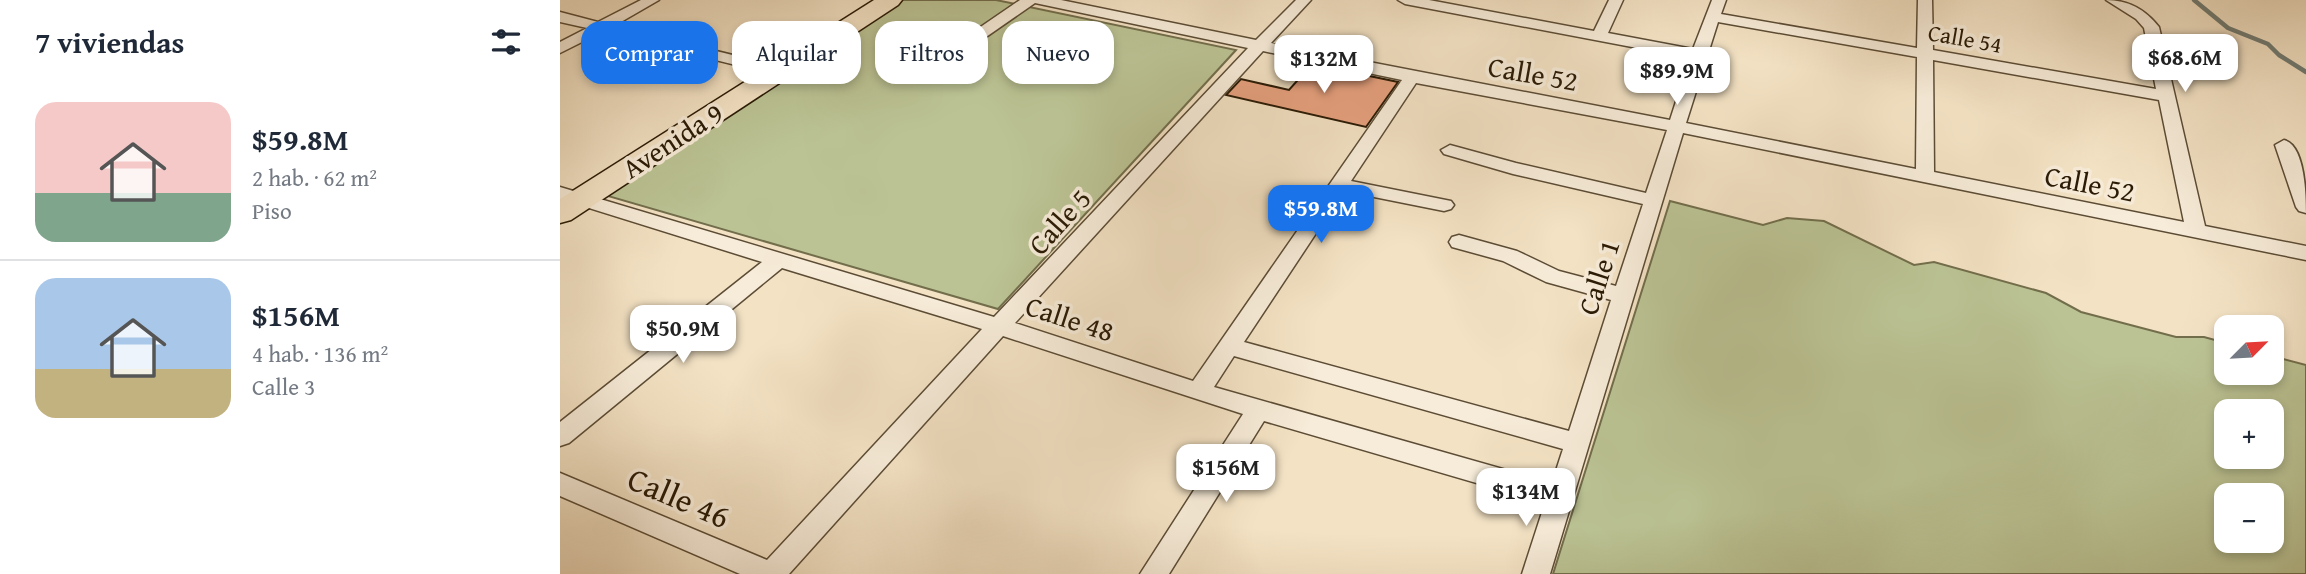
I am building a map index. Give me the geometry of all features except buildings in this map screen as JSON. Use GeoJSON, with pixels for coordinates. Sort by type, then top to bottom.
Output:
{"type":"FeatureCollection","features":[{"type":"Feature","properties":{"kind":"main road","name":"Avenida 9"},"geometry":{"type":"LineString","coordinates":[[845,21],[876,0]]}},
{"type":"Feature","properties":{"kind":"main road","name":"Avenida 9"},"geometry":{"type":"LineString","coordinates":[[855,21],[890,0]]}},
{"type":"Feature","properties":{"kind":"main road","name":"Avenida 9"},"geometry":{"type":"LineString","coordinates":[[566,200],[752,84]]}},
{"type":"Feature","properties":{"kind":"street"},"geometry":{"type":"LineString","coordinates":[[612,21],[652,0]]}},
{"type":"Feature","properties":{"kind":"street"},"geometry":{"type":"LineString","coordinates":[[988,29],[1030,0]]}},
{"type":"Feature","properties":{"kind":"street","name":"Calle 52"},"geometry":{"type":"LineString","coordinates":[[1040,0],[1094,5],[1258,46],[1679,127],[2306,253]]}},
{"type":"Feature","properties":{"kind":"street","name":"Calle 5"},"geometry":{"type":"LineString","coordinates":[[771,574],[1258,46],[1304,0]]}},
{"type":"Feature","properties":{"kind":"street"},"geometry":{"type":"LineString","coordinates":[[1405,0],[1699,55]]}},
{"type":"Feature","properties":{"kind":"street"},"geometry":{"type":"LineString","coordinates":[[1598,36],[1616,0]]}},
{"type":"Feature","properties":{"kind":"street"},"geometry":{"type":"LineString","coordinates":[[1925,0],[1925,176]]}},
{"type":"Feature","properties":{"kind":"street"},"geometry":{"type":"LineString","coordinates":[[2113,0],[2141,16],[2151,27],[2196,231]]}},
{"type":"Feature","properties":{"kind":"street","name":"Calle 54"},"geometry":{"type":"LineString","coordinates":[[1716,8],[1925,54],[2166,96]]}},
{"type":"Feature","properties":{"kind":"street","name":"Calle 1"},"geometry":{"type":"LineString","coordinates":[[1536,574],[1716,8]]}},
{"type":"Feature","properties":{"kind":"street"},"geometry":{"type":"LineString","coordinates":[[560,17],[581,22]]}},
{"type":"Feature","properties":{"kind":"street"},"geometry":{"type":"LineString","coordinates":[[560,48],[581,37]]}},
{"type":"Feature","properties":{"kind":"street"},"geometry":{"type":"LineString","coordinates":[[1198,392],[1412,77]]}},
{"type":"Feature","properties":{"kind":"street"},"geometry":{"type":"LineString","coordinates":[[2284,145],[2306,207]]}},
{"type":"Feature","properties":{"kind":"street"},"geometry":{"type":"LineString","coordinates":[[1450,150],[1513,168],[1655,201]]}},
{"type":"Feature","properties":{"kind":"street"},"geometry":{"type":"LineString","coordinates":[[1339,184],[1444,205]]}},
{"type":"Feature","properties":{"kind":"street","name":"Calle 48"},"geometry":{"type":"LineString","coordinates":[[566,200],[779,259],[1001,327],[1198,392],[1561,497]]}},
{"type":"Feature","properties":{"kind":"street"},"geometry":{"type":"LineString","coordinates":[[1459,243],[1510,256],[1553,276],[1625,296]]}},
{"type":"Feature","properties":{"kind":"street"},"geometry":{"type":"LineString","coordinates":[[560,436],[779,259]]}},
{"type":"Feature","properties":{"kind":"street"},"geometry":{"type":"LineString","coordinates":[[1227,346],[1578,443]]}},
{"type":"Feature","properties":{"kind":"street"},"geometry":{"type":"LineString","coordinates":[[1154,574],[1259,409]]}},
{"type":"Feature","properties":{"kind":"street","name":"Calle 46"},"geometry":{"type":"LineString","coordinates":[[560,484],[771,574]]}},
{"type":"Feature","properties":{"kind":"green space"},"geometry":{"type":"Polygon","coordinates":[[[901,0],[996,0],[1097,21],[1002,21],[1002,84],[1114,84],[1114,25],[1236,50],[998,309],[601,194],[771,84],[861,84],[861,26],[901,0]]]}},
{"type":"Feature","properties":{"kind":"green space"},"geometry":{"type":"Polygon","coordinates":[[[1670,201],[1763,225],[1787,218],[1824,221],[1914,265],[1934,262],[2046,293],[2081,312],[2176,337],[2214,340],[2214,385],[2284,385],[2284,359],[2306,365],[2306,574],[1553,574],[1670,201]]]}},
{"type":"Feature","properties":{"kind":"waterway"},"geometry":{"type":"LineString","coordinates":[[2194,0],[2228,28],[2268,44],[2279,55],[2306,72]]}}]}
